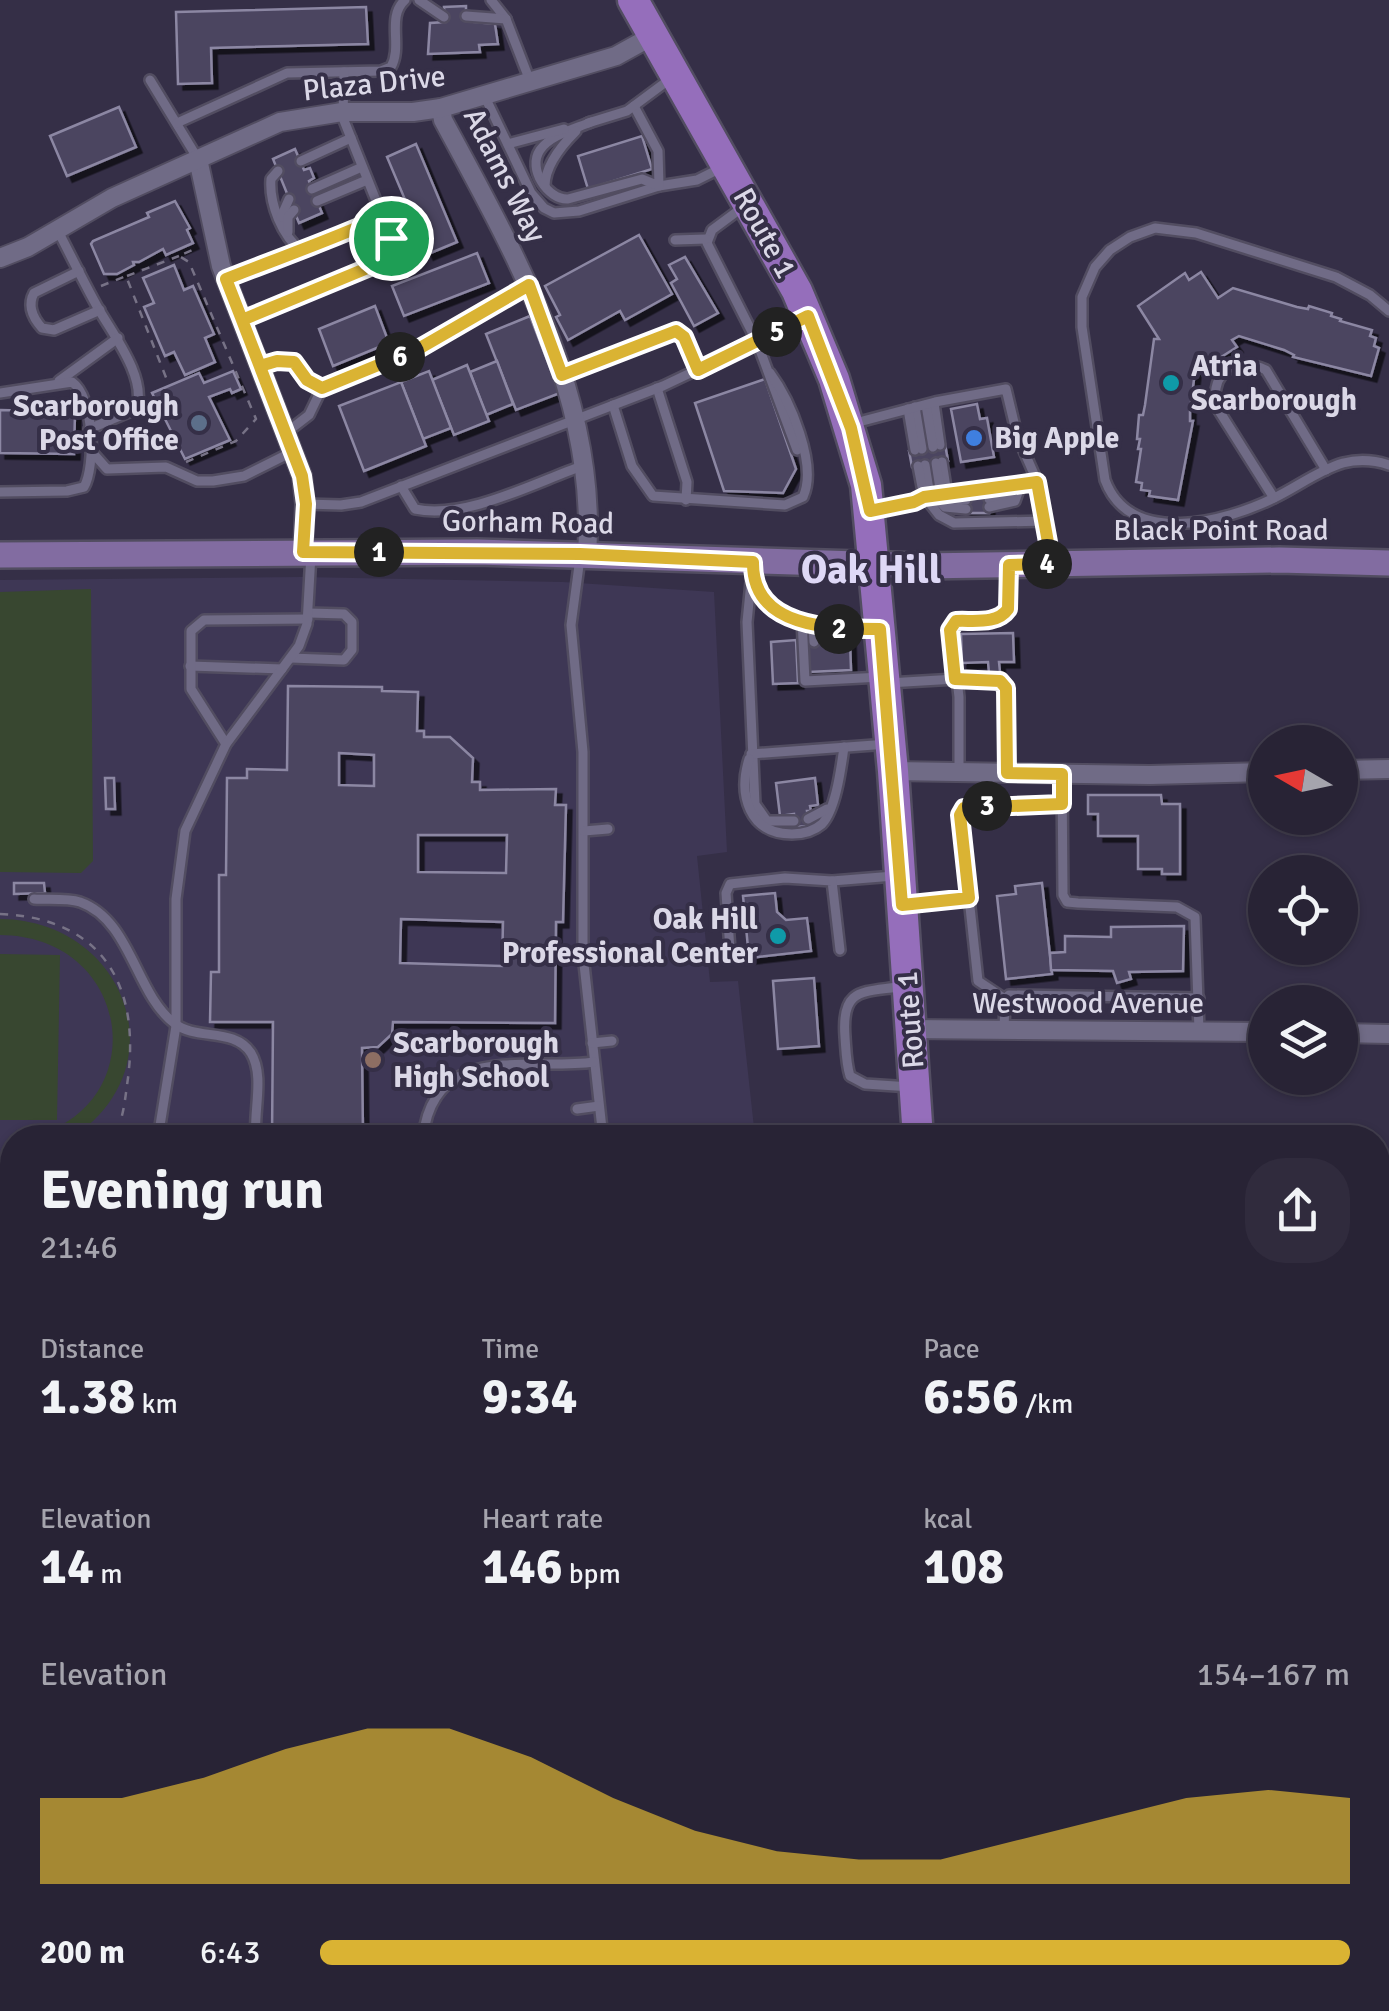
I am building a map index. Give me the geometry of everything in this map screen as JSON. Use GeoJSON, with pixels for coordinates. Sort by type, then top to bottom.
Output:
{"type":"FeatureCollection","features":[{"type":"Feature","properties":{"kind":"main road","name":"Route 1"},"geometry":{"type":"LineString","coordinates":[[633,0],[750,203],[808,316],[850,425],[870,511],[917,1125]]}},
{"type":"Feature","properties":{"kind":"main road","name":"Gorham Road"},"geometry":{"type":"LineString","coordinates":[[0,555],[307,551],[583,554],[753,568],[874,565]]}},
{"type":"Feature","properties":{"kind":"main road","name":"Black Point Road"},"geometry":{"type":"LineString","coordinates":[[874,565],[1278,560],[1389,563]]}},
{"type":"Feature","properties":{"kind":"street","name":"Plaza Drive"},"geometry":{"type":"LineString","coordinates":[[0,258],[58,231],[112,198],[280,122],[342,112],[441,108],[616,56],[654,35]]}},
{"type":"Feature","properties":{"kind":"street","name":"Adams Way"},"geometry":{"type":"LineString","coordinates":[[441,108],[443,120],[529,285],[562,375],[575,418],[590,508],[583,554]]}},
{"type":"Feature","properties":{"kind":"street"},"geometry":{"type":"LineString","coordinates":[[198,159],[226,279],[302,476],[307,551]]}},
{"type":"Feature","properties":{"kind":"street"},"geometry":{"type":"LineString","coordinates":[[892,758],[959,772],[1248,772]]}},
{"type":"Feature","properties":{"kind":"street"},"geometry":{"type":"LineString","coordinates":[[1358,770],[1389,769]]}},
{"type":"Feature","properties":{"kind":"street","name":"Westwood Avenue"},"geometry":{"type":"LineString","coordinates":[[910,1030],[1248,1031]]}},
{"type":"Feature","properties":{"kind":"street"},"geometry":{"type":"LineString","coordinates":[[1358,1033],[1389,1034]]}},
{"type":"Feature","properties":{"kind":"lane"},"geometry":{"type":"LineString","coordinates":[[176,123],[281,75],[391,67],[396,53],[395,15],[406,0]]}},
{"type":"Feature","properties":{"kind":"lane"},"geometry":{"type":"LineString","coordinates":[[422,0],[444,14]]}},
{"type":"Feature","properties":{"kind":"lane"},"geometry":{"type":"LineString","coordinates":[[491,0],[504,17],[531,84]]}},
{"type":"Feature","properties":{"kind":"lane"},"geometry":{"type":"LineString","coordinates":[[466,14],[504,17]]}},
{"type":"Feature","properties":{"kind":"lane"},"geometry":{"type":"LineString","coordinates":[[242,320],[382,262],[392,250],[342,112],[344,72]]}},
{"type":"Feature","properties":{"kind":"lane"},"geometry":{"type":"LineString","coordinates":[[659,186],[642,179],[562,200],[545,187],[537,166],[539,151],[557,136],[634,106],[676,75]]}},
{"type":"Feature","properties":{"kind":"lane"},"geometry":{"type":"LineString","coordinates":[[150,80],[198,159]]}},
{"type":"Feature","properties":{"kind":"lane"},"geometry":{"type":"LineString","coordinates":[[484,97],[532,192],[544,208],[554,212],[579,211],[659,186],[697,180],[727,164]]}},
{"type":"Feature","properties":{"kind":"lane"},"geometry":{"type":"LineString","coordinates":[[634,106],[658,150],[659,186]]}},
{"type":"Feature","properties":{"kind":"lane"},"geometry":{"type":"LineString","coordinates":[[508,144],[591,122]]}},
{"type":"Feature","properties":{"kind":"lane"},"geometry":{"type":"LineString","coordinates":[[545,187],[547,172],[568,139],[591,122]]}},
{"type":"Feature","properties":{"kind":"lane"},"geometry":{"type":"LineString","coordinates":[[300,161],[351,138]]}},
{"type":"Feature","properties":{"kind":"lane"},"geometry":{"type":"LineString","coordinates":[[312,189],[362,166]]}},
{"type":"Feature","properties":{"kind":"lane"},"geometry":{"type":"LineString","coordinates":[[278,171],[271,179],[270,192],[290,240],[303,251]]}},
{"type":"Feature","properties":{"kind":"lane"},"geometry":{"type":"LineString","coordinates":[[318,201],[367,180]]}},
{"type":"Feature","properties":{"kind":"lane"},"geometry":{"type":"LineString","coordinates":[[280,219],[283,206],[290,199]]}},
{"type":"Feature","properties":{"kind":"lane"},"geometry":{"type":"LineString","coordinates":[[675,240],[706,238],[750,203]]}},
{"type":"Feature","properties":{"kind":"lane"},"geometry":{"type":"LineString","coordinates":[[290,240],[288,217],[294,210]]}},
{"type":"Feature","properties":{"kind":"lane"},"geometry":{"type":"LineString","coordinates":[[226,279],[382,217]]}},
{"type":"Feature","properties":{"kind":"lane"},"geometry":{"type":"LineString","coordinates":[[1389,311],[1370,294],[1336,278],[1186,230],[1161,228],[1138,232],[1110,250],[1094,267],[1082,297],[1082,327],[1105,480],[1118,504],[1131,514],[1147,520],[1194,522],[1230,515],[1356,460],[1389,464]]}},
{"type":"Feature","properties":{"kind":"lane"},"geometry":{"type":"LineString","coordinates":[[58,231],[118,338],[139,390],[138,405],[132,412],[89,430]]}},
{"type":"Feature","properties":{"kind":"lane"},"geometry":{"type":"LineString","coordinates":[[613,405],[632,466],[647,492],[658,498],[786,505],[803,497],[807,486],[770,373],[706,238]]}},
{"type":"Feature","properties":{"kind":"lane"},"geometry":{"type":"LineString","coordinates":[[79,271],[34,293],[30,303],[35,319],[42,328],[54,330],[100,310]]}},
{"type":"Feature","properties":{"kind":"lane"},"geometry":{"type":"LineString","coordinates":[[287,432],[308,415],[322,388],[420,348],[529,285]]}},
{"type":"Feature","properties":{"kind":"lane"},"geometry":{"type":"LineString","coordinates":[[306,504],[352,504],[401,486],[657,388],[808,316]]}},
{"type":"Feature","properties":{"kind":"lane"},"geometry":{"type":"LineString","coordinates":[[562,375],[676,331],[684,337],[698,370]]}},
{"type":"Feature","properties":{"kind":"lane"},"geometry":{"type":"LineString","coordinates":[[57,382],[118,338]]}},
{"type":"Feature","properties":{"kind":"lane"},"geometry":{"type":"LineString","coordinates":[[260,366],[294,362],[307,380],[322,388]]}},
{"type":"Feature","properties":{"kind":"lane"},"geometry":{"type":"LineString","coordinates":[[1274,498],[1216,406],[1214,394],[1226,370],[1237,364],[1266,370],[1326,470]]}},
{"type":"Feature","properties":{"kind":"lane"},"geometry":{"type":"LineString","coordinates":[[0,393],[72,382],[82,389],[89,408],[88,479],[84,487],[0,492]]}},
{"type":"Feature","properties":{"kind":"lane"},"geometry":{"type":"LineString","coordinates":[[657,388],[687,482],[686,500]]}},
{"type":"Feature","properties":{"kind":"lane"},"geometry":{"type":"LineString","coordinates":[[850,425],[1006,388],[1018,434],[1037,482],[1052,564]]}},
{"type":"Feature","properties":{"kind":"lane"},"geometry":{"type":"LineString","coordinates":[[911,408],[927,448],[930,404]]}},
{"type":"Feature","properties":{"kind":"lane"},"geometry":{"type":"LineString","coordinates":[[89,447],[107,469],[166,467],[202,482],[244,476],[294,451]]}},
{"type":"Feature","properties":{"kind":"lane"},"geometry":{"type":"LineString","coordinates":[[933,496],[930,464],[939,516],[954,523],[1046,521]]}},
{"type":"Feature","properties":{"kind":"lane"},"geometry":{"type":"LineString","coordinates":[[401,486],[415,508],[448,510],[582,466]]}},
{"type":"Feature","properties":{"kind":"lane"},"geometry":{"type":"LineString","coordinates":[[870,511],[933,496],[1037,482]]}},
{"type":"Feature","properties":{"kind":"lane"},"geometry":{"type":"LineString","coordinates":[[989,503],[1015,502],[1020,484]]}},
{"type":"Feature","properties":{"kind":"lane"},"geometry":{"type":"LineString","coordinates":[[933,496],[966,504]]}},
{"type":"Feature","properties":{"kind":"lane"},"geometry":{"type":"LineString","coordinates":[[160,1125],[176,1026],[176,899],[182,842],[226,744],[299,646],[308,616],[307,551]]}},
{"type":"Feature","properties":{"kind":"lane"},"geometry":{"type":"LineString","coordinates":[[583,554],[571,625],[583,752],[583,955],[601,1125]]}},
{"type":"Feature","properties":{"kind":"lane"},"geometry":{"type":"LineString","coordinates":[[959,772],[959,697],[950,626],[956,621],[996,619],[1005,614],[1009,565]]}},
{"type":"Feature","properties":{"kind":"lane"},"geometry":{"type":"LineString","coordinates":[[753,568],[759,593],[768,607],[784,616],[824,632],[880,629]]}},
{"type":"Feature","properties":{"kind":"lane"},"geometry":{"type":"LineString","coordinates":[[753,568],[747,622],[751,754],[757,810],[772,823],[794,821]]}},
{"type":"Feature","properties":{"kind":"lane"},"geometry":{"type":"LineString","coordinates":[[226,744],[191,689],[191,630],[204,620],[344,614],[352,622],[352,650],[344,660],[291,658]]}},
{"type":"Feature","properties":{"kind":"lane"},"geometry":{"type":"LineString","coordinates":[[824,632],[805,681],[829,676],[1000,681],[1006,694],[1007,773]]}},
{"type":"Feature","properties":{"kind":"lane"},"geometry":{"type":"LineString","coordinates":[[190,666],[282,669]]}},
{"type":"Feature","properties":{"kind":"lane"},"geometry":{"type":"LineString","coordinates":[[751,754],[844,747],[892,758]]}},
{"type":"Feature","properties":{"kind":"lane"},"geometry":{"type":"LineString","coordinates":[[751,754],[746,776],[747,804],[752,816],[763,828],[794,834],[811,831],[822,823],[840,774],[844,747]]}},
{"type":"Feature","properties":{"kind":"lane"},"geometry":{"type":"LineString","coordinates":[[1062,774],[1063,895],[1067,902],[1177,908],[1196,917],[1199,1030]]}},
{"type":"Feature","properties":{"kind":"lane"},"geometry":{"type":"LineString","coordinates":[[1004,999],[978,982],[960,815],[964,808],[1062,804]]}},
{"type":"Feature","properties":{"kind":"lane"},"geometry":{"type":"LineString","coordinates":[[808,819],[828,808]]}},
{"type":"Feature","properties":{"kind":"lane"},"geometry":{"type":"LineString","coordinates":[[584,830],[608,830]]}},
{"type":"Feature","properties":{"kind":"lane"},"geometry":{"type":"LineString","coordinates":[[730,950],[726,893],[730,884],[784,878],[969,898]]}},
{"type":"Feature","properties":{"kind":"lane"},"geometry":{"type":"LineString","coordinates":[[832,881],[840,950]]}},
{"type":"Feature","properties":{"kind":"lane"},"geometry":{"type":"LineString","coordinates":[[34,899],[81,902],[96,912],[119,937],[176,1026],[233,1039],[250,1052],[256,1075],[256,1125]]}},
{"type":"Feature","properties":{"kind":"lane"},"geometry":{"type":"LineString","coordinates":[[907,986],[864,993],[846,1003],[847,1066],[856,1082],[914,1087]]}},
{"type":"Feature","properties":{"kind":"lane"},"geometry":{"type":"LineString","coordinates":[[1004,999],[1009,995],[1199,998]]}},
{"type":"Feature","properties":{"kind":"lane"},"geometry":{"type":"LineString","coordinates":[[1004,999],[1004,1030]]}},
{"type":"Feature","properties":{"kind":"lane"},"geometry":{"type":"LineString","coordinates":[[592,1043],[612,1041]]}},
{"type":"Feature","properties":{"kind":"lane"},"geometry":{"type":"LineString","coordinates":[[426,1125],[434,1102],[450,1083],[470,1070],[498,1064],[594,1062]]}},
{"type":"Feature","properties":{"kind":"lane"},"geometry":{"type":"LineString","coordinates":[[577,1109],[599,1106]]}},
{"type":"Feature","properties":{"kind":"path"},"geometry":{"type":"LineString","coordinates":[[98,288],[204,244]]}},
{"type":"Feature","properties":{"kind":"path"},"geometry":{"type":"LineString","coordinates":[[178,470],[184,463],[236,441],[256,419],[188,262],[179,256]]}},
{"type":"Feature","properties":{"kind":"path"},"geometry":{"type":"LineString","coordinates":[[126,276],[168,380]]}},
{"type":"Feature","properties":{"kind":"path"},"geometry":{"type":"LineString","coordinates":[[0,914],[37,918],[78,936],[108,964],[120,984],[130,1017],[132,1042],[118,1125]]}},
{"type":"Feature","properties":{"kind":"shaded area","name":"Scarborough High School"},"geometry":{"type":"Polygon","coordinates":[[[302,577],[563,582],[714,592],[727,852],[697,856],[710,982],[738,981],[754,1125],[0,1125],[0,580],[302,577]]]}},
{"type":"Feature","properties":{"kind":"green space"},"geometry":{"type":"Polygon","coordinates":[[[91,589],[93,861],[81,873],[0,872],[0,592],[91,589]]]}},
{"type":"Feature","properties":{"kind":"green space"},"geometry":{"type":"Polygon","coordinates":[[[0,919],[43,926],[79,944],[106,970],[124,1002],[130,1037],[124,1073],[106,1107],[86,1125],[58,1125],[70,1120],[97,1093],[111,1060],[112,1025],[101,991],[78,963],[45,943],[0,935],[0,919]]]}},
{"type":"Feature","properties":{"kind":"green space"},"geometry":{"type":"Polygon","coordinates":[[[0,954],[60,955],[57,1120],[0,1120],[0,954]]]}},
{"type":"Feature","properties":{"kind":"building"},"geometry":{"type":"Polygon","coordinates":[[[466,6],[466,21],[495,24],[498,44],[479,45],[480,52],[428,54],[430,23],[445,22],[444,7],[466,6]]]}},
{"type":"Feature","properties":{"kind":"building"},"geometry":{"type":"Polygon","coordinates":[[[366,7],[368,44],[211,48],[212,83],[178,84],[176,12],[366,7]]]}},
{"type":"Feature","properties":{"kind":"building"},"geometry":{"type":"Polygon","coordinates":[[[119,107],[136,147],[67,176],[50,136],[119,107]]]}},
{"type":"Feature","properties":{"kind":"building"},"geometry":{"type":"Polygon","coordinates":[[[642,136],[652,169],[588,189],[578,156],[642,136]]]}},
{"type":"Feature","properties":{"kind":"building"},"geometry":{"type":"Polygon","coordinates":[[[416,144],[457,242],[428,254],[387,157],[416,144]]]}},
{"type":"Feature","properties":{"kind":"building"},"geometry":{"type":"Polygon","coordinates":[[[295,149],[304,170],[310,168],[314,178],[309,181],[322,213],[299,223],[273,159],[295,149]]]}},
{"type":"Feature","properties":{"kind":"building"},"geometry":{"type":"Polygon","coordinates":[[[175,201],[190,228],[187,230],[193,243],[166,255],[163,249],[117,274],[104,274],[93,241],[175,201]]]}},
{"type":"Feature","properties":{"kind":"building"},"geometry":{"type":"Polygon","coordinates":[[[639,235],[672,294],[625,320],[620,311],[568,340],[545,286],[639,235]]]}},
{"type":"Feature","properties":{"kind":"building"},"geometry":{"type":"Polygon","coordinates":[[[477,253],[489,283],[404,316],[392,286],[477,253]]]}},
{"type":"Feature","properties":{"kind":"building"},"geometry":{"type":"Polygon","coordinates":[[[685,257],[718,313],[694,326],[671,283],[677,279],[669,265],[685,257]]]}},
{"type":"Feature","properties":{"kind":"building"},"geometry":{"type":"Polygon","coordinates":[[[174,265],[184,290],[193,286],[214,334],[205,338],[215,362],[185,375],[174,352],[165,356],[144,307],[154,303],[143,278],[174,265]]]}},
{"type":"Feature","properties":{"kind":"building","name":"Atria Scarborough"},"geometry":{"type":"Polygon","coordinates":[[[1201,272],[1218,298],[1233,288],[1332,313],[1340,321],[1372,330],[1370,336],[1376,338],[1374,346],[1379,348],[1371,376],[1293,357],[1284,350],[1239,336],[1232,340],[1237,347],[1207,366],[1203,359],[1196,364],[1190,410],[1193,421],[1178,500],[1149,496],[1150,491],[1141,490],[1142,483],[1136,482],[1141,449],[1137,439],[1154,339],[1159,339],[1138,306],[1185,273],[1189,280],[1201,272]]]}},
{"type":"Feature","properties":{"kind":"building"},"geometry":{"type":"Polygon","coordinates":[[[375,306],[389,343],[333,366],[319,329],[375,306]]]}},
{"type":"Feature","properties":{"kind":"building"},"geometry":{"type":"Polygon","coordinates":[[[530,316],[560,393],[516,410],[486,334],[530,316]]]}},
{"type":"Feature","properties":{"kind":"building"},"geometry":{"type":"Polygon","coordinates":[[[497,361],[513,404],[486,415],[470,372],[497,361]]]}},
{"type":"Feature","properties":{"kind":"building"},"geometry":{"type":"Polygon","coordinates":[[[467,365],[489,421],[454,435],[432,380],[467,365]]]}},
{"type":"Feature","properties":{"kind":"building"},"geometry":{"type":"Polygon","coordinates":[[[233,371],[241,389],[209,397],[230,440],[185,459],[152,393],[199,373],[204,383],[233,371]]]}},
{"type":"Feature","properties":{"kind":"building"},"geometry":{"type":"Polygon","coordinates":[[[429,371],[451,428],[423,439],[401,382],[429,371]]]}},
{"type":"Feature","properties":{"kind":"building"},"geometry":{"type":"Polygon","coordinates":[[[765,379],[796,469],[783,493],[724,491],[695,403],[765,379]]]}},
{"type":"Feature","properties":{"kind":"building"},"geometry":{"type":"Polygon","coordinates":[[[401,382],[426,446],[364,471],[339,406],[401,382]]]}},
{"type":"Feature","properties":{"kind":"building","name":"Big Apple"},"geometry":{"type":"Polygon","coordinates":[[[977,404],[980,419],[987,418],[994,457],[961,462],[951,409],[977,404]]]}},
{"type":"Feature","properties":{"kind":"building"},"geometry":{"type":"Polygon","coordinates":[[[0,410],[75,412],[74,454],[0,453],[0,410]]]}},
{"type":"Feature","properties":{"kind":"building"},"geometry":{"type":"Polygon","coordinates":[[[945,444],[948,461],[912,467],[909,451],[945,444]]]}},
{"type":"Feature","properties":{"kind":"building"},"geometry":{"type":"Polygon","coordinates":[[[989,496],[989,513],[966,513],[966,497],[989,496]]]}},
{"type":"Feature","properties":{"kind":"building"},"geometry":{"type":"Polygon","coordinates":[[[1013,633],[1014,662],[999,662],[1000,672],[989,673],[988,662],[962,663],[961,634],[1013,633]]]}},
{"type":"Feature","properties":{"kind":"building"},"geometry":{"type":"Polygon","coordinates":[[[796,640],[798,683],[773,684],[771,642],[796,640]]]}},
{"type":"Feature","properties":{"kind":"building"},"geometry":{"type":"Polygon","coordinates":[[[850,640],[851,670],[808,672],[807,642],[850,640]]]}},
{"type":"Feature","properties":{"kind":"building","name":"Scarborough High School"},"geometry":{"type":"Polygon","coordinates":[[[288,686],[382,687],[382,691],[418,692],[417,731],[424,731],[424,737],[450,737],[473,758],[472,782],[480,782],[480,790],[556,789],[555,805],[566,805],[563,922],[556,922],[555,1023],[393,1022],[392,1034],[378,1047],[362,1048],[363,1125],[272,1125],[273,1022],[210,1022],[211,972],[219,972],[219,875],[226,875],[227,778],[247,778],[247,769],[287,770],[288,686]],[[339,753],[339,785],[374,786],[374,755],[339,753]],[[418,835],[418,872],[506,873],[507,835],[418,835]],[[401,919],[400,963],[502,966],[503,922],[401,919]]]}},
{"type":"Feature","properties":{"kind":"building"},"geometry":{"type":"Polygon","coordinates":[[[105,778],[114,778],[115,809],[106,809],[105,778]]]}},
{"type":"Feature","properties":{"kind":"building"},"geometry":{"type":"Polygon","coordinates":[[[815,778],[818,805],[807,811],[809,826],[795,827],[794,814],[780,816],[776,783],[815,778]]]}},
{"type":"Feature","properties":{"kind":"building"},"geometry":{"type":"Polygon","coordinates":[[[1088,795],[1161,795],[1162,804],[1180,804],[1180,874],[1138,869],[1138,836],[1098,836],[1098,814],[1088,814],[1088,795]]]}},
{"type":"Feature","properties":{"kind":"building"},"geometry":{"type":"Polygon","coordinates":[[[14,883],[44,883],[45,893],[14,894],[14,883]]]}},
{"type":"Feature","properties":{"kind":"building"},"geometry":{"type":"Polygon","coordinates":[[[1042,883],[1052,974],[1006,979],[997,896],[1016,894],[1015,886],[1042,883]]]}},
{"type":"Feature","properties":{"kind":"building","name":"Oak Hill Professional Center"},"geometry":{"type":"Polygon","coordinates":[[[775,893],[777,912],[786,920],[807,918],[811,951],[749,958],[743,896],[775,893]]]}},
{"type":"Feature","properties":{"kind":"building"},"geometry":{"type":"Polygon","coordinates":[[[1184,926],[1183,971],[1129,972],[1131,979],[1117,983],[1113,971],[1051,970],[1050,953],[1065,952],[1065,936],[1111,937],[1111,927],[1184,926]]]}},
{"type":"Feature","properties":{"kind":"building"},"geometry":{"type":"Polygon","coordinates":[[[814,978],[819,1046],[778,1049],[773,981],[814,978]]]}},
{"type":"Feature","properties":{"kind":"place","name":"Atria Scarborough"},"geometry":{"type":"Point","coordinates":[1171,383]}},
{"type":"Feature","properties":{"kind":"place","name":"Scarborough Post Office"},"geometry":{"type":"Point","coordinates":[199,423]}},
{"type":"Feature","properties":{"kind":"place","name":"Big Apple"},"geometry":{"type":"Point","coordinates":[974,438]}},
{"type":"Feature","properties":{"kind":"place","name":"Oak Hill Professional Center"},"geometry":{"type":"Point","coordinates":[778,936]}},
{"type":"Feature","properties":{"kind":"place","name":"Scarborough High School"},"geometry":{"type":"Point","coordinates":[373,1060]}},
{"type":"Feature","properties":{"kind":"district","name":"Oak Hill"},"geometry":{"type":"Point","coordinates":[871,569]}},
{"type":"Feature","properties":{"kind":"route"},"geometry":{"type":"LineString","coordinates":[[391,238],[382,217],[311,249],[290,253],[226,279],[242,320],[260,366],[294,362],[307,380],[322,388],[420,348],[529,285],[562,375],[676,331],[684,337],[698,370],[808,316],[851,428],[870,511],[924,497],[1037,482],[1052,564],[1009,565],[1005,614],[996,619],[956,621],[950,630],[955,679],[1000,681],[1006,688],[1007,773],[1062,774],[1062,804],[964,808],[960,815],[969,898],[902,905],[880,629],[840,629],[778,614],[759,593],[753,562],[580,554],[303,552],[306,504],[302,476],[242,320],[382,262],[392,250],[391,238]]}}]}
